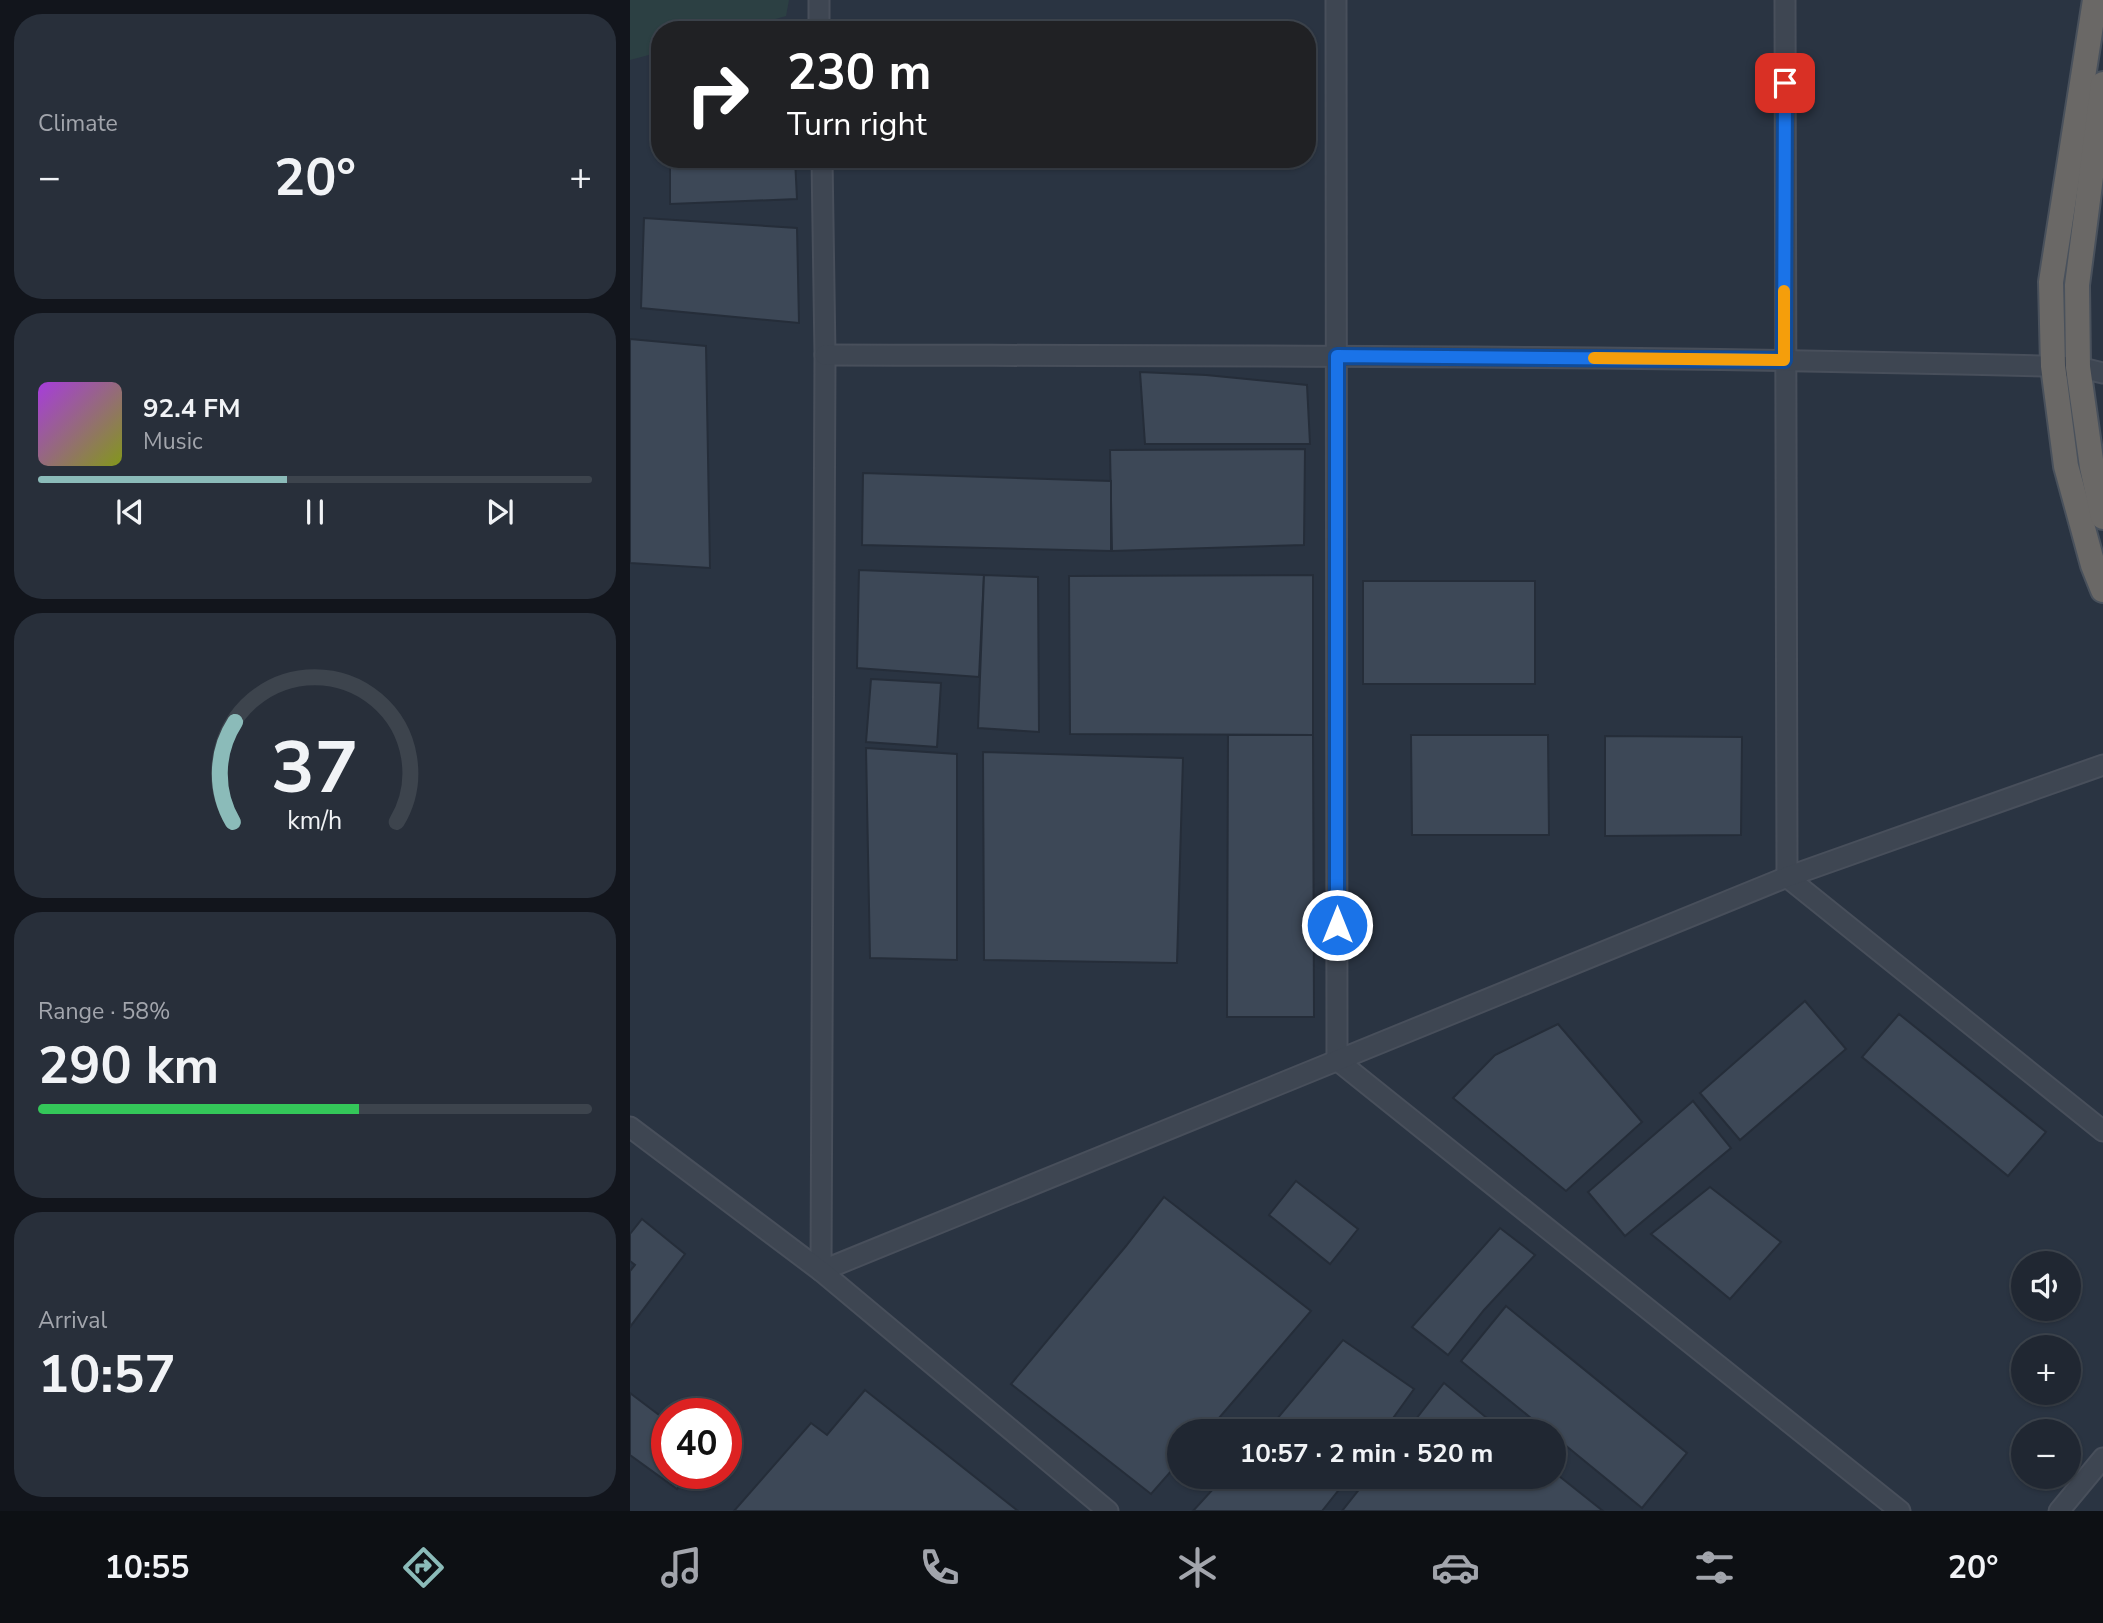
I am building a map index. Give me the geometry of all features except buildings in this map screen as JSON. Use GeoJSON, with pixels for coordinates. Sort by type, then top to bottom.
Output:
{"type":"FeatureCollection","features":[{"type":"Feature","properties":{"kind":"highway"},"geometry":{"type":"LineString","coordinates":[[2095,0],[2051,282],[2053,366],[2066,466],[2093,565],[2103,590]]}},
{"type":"Feature","properties":{"kind":"highway"},"geometry":{"type":"LineString","coordinates":[[2103,84],[2077,285],[2078,367],[2092,467],[2103,517]]}},
{"type":"Feature","properties":{"kind":"street"},"geometry":{"type":"LineString","coordinates":[[818,0],[819,21]]}},
{"type":"Feature","properties":{"kind":"street"},"geometry":{"type":"LineString","coordinates":[[1336,0],[1337,1060]]}},
{"type":"Feature","properties":{"kind":"street"},"geometry":{"type":"LineString","coordinates":[[1785,0],[1787,877]]}},
{"type":"Feature","properties":{"kind":"street"},"geometry":{"type":"LineString","coordinates":[[821,1272],[825,355],[822,168]]}},
{"type":"Feature","properties":{"kind":"street"},"geometry":{"type":"LineString","coordinates":[[825,355],[1784,360],[2078,367],[2103,373]]}},
{"type":"Feature","properties":{"kind":"street"},"geometry":{"type":"LineString","coordinates":[[821,1272],[1787,877],[2103,765]]}},
{"type":"Feature","properties":{"kind":"street"},"geometry":{"type":"LineString","coordinates":[[1787,877],[2103,1131]]}},
{"type":"Feature","properties":{"kind":"street"},"geometry":{"type":"LineString","coordinates":[[1337,1060],[1900,1511]]}},
{"type":"Feature","properties":{"kind":"street"},"geometry":{"type":"LineString","coordinates":[[630,1127],[821,1272],[1108,1511]]}},
{"type":"Feature","properties":{"kind":"street"},"geometry":{"type":"LineString","coordinates":[[2059,1511],[2103,1458]]}},
{"type":"Feature","properties":{"kind":"green space"},"geometry":{"type":"Polygon","coordinates":[[[630,0],[789,0],[786,16],[769,21],[651,21],[651,54],[630,60],[630,0]]]}},
{"type":"Feature","properties":{"kind":"slow traffic"},"geometry":{"type":"LineString","coordinates":[[1594,358],[1784,360],[1784,291]]}},
{"type":"Feature","properties":{"kind":"route"},"geometry":{"type":"LineString","coordinates":[[1337,925],[1337,356],[1784,360],[1785,83]]}}]}
